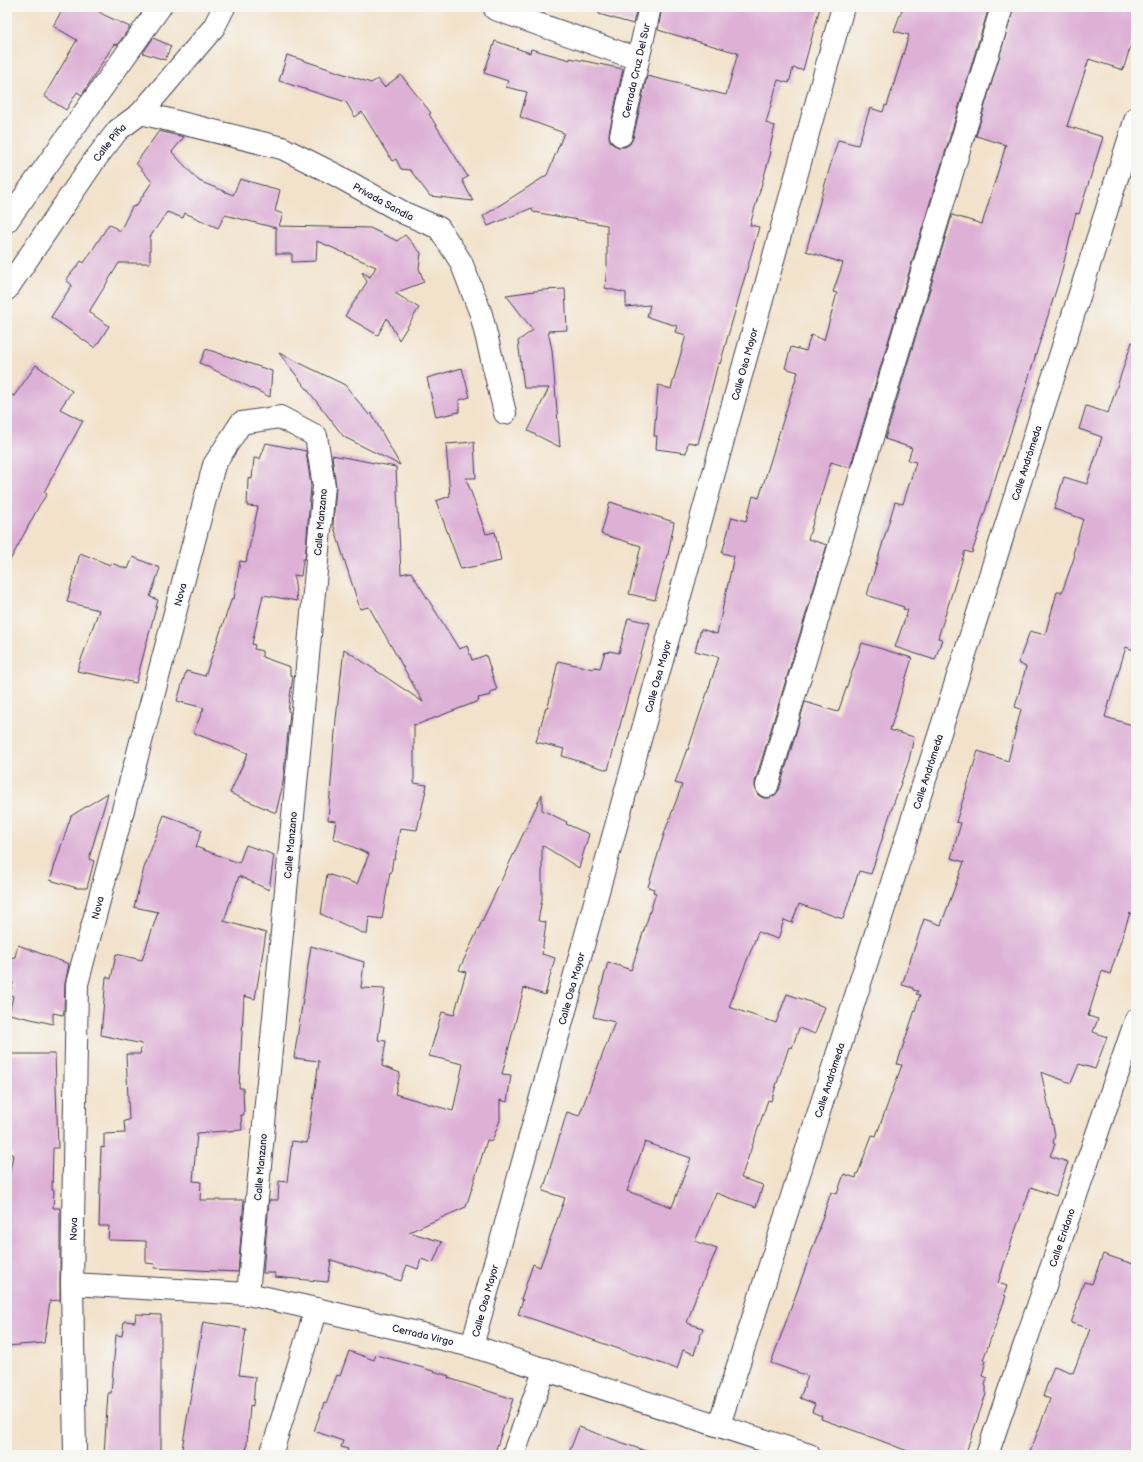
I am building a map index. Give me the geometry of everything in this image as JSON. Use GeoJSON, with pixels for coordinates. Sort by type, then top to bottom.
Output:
{"type":"FeatureCollection","features":[{"type":"Feature","properties":{"kind":"street"},"geometry":{"type":"LineString","coordinates":[[7,221],[160,7]]}},
{"type":"Feature","properties":{"kind":"street","name":"Calle Piña"},"geometry":{"type":"LineString","coordinates":[[7,289],[99,155],[118,130],[141,113],[214,28],[224,7]]}},
{"type":"Feature","properties":{"kind":"street","name":"Cerrada Cruz Del Sur"},"geometry":{"type":"LineString","coordinates":[[621,135],[650,7]]}},
{"type":"Feature","properties":{"kind":"street","name":"Calle Osa Mayor"},"geometry":{"type":"LineString","coordinates":[[472,1346],[843,7]]}},
{"type":"Feature","properties":{"kind":"street"},"geometry":{"type":"LineString","coordinates":[[767,786],[1002,7]]}},
{"type":"Feature","properties":{"kind":"street"},"geometry":{"type":"LineString","coordinates":[[495,9],[638,59]]}},
{"type":"Feature","properties":{"kind":"street","name":"Privada Sandía"},"geometry":{"type":"LineString","coordinates":[[141,113],[282,148],[336,175],[404,213],[439,228],[460,262],[481,314],[505,413]]}},
{"type":"Feature","properties":{"kind":"street","name":"Calle Andrómeda"},"geometry":{"type":"LineString","coordinates":[[719,1425],[1136,118]]}},
{"type":"Feature","properties":{"kind":"street","name":"Nova"},"geometry":{"type":"LineString","coordinates":[[74,1452],[72,1284],[77,984],[214,465],[242,423],[280,417]]}},
{"type":"Feature","properties":{"kind":"street","name":"Calle Manzano"},"geometry":{"type":"LineString","coordinates":[[248,1294],[324,486],[316,436],[280,417]]}},
{"type":"Feature","properties":{"kind":"street","name":"Calle Eridano"},"geometry":{"type":"LineString","coordinates":[[987,1455],[1136,1020]]}},
{"type":"Feature","properties":{"kind":"street","name":"Cerrada Virgo"},"geometry":{"type":"LineString","coordinates":[[72,1284],[248,1294],[316,1309],[472,1346],[719,1425],[758,1447],[808,1455]]}},
{"type":"Feature","properties":{"kind":"street"},"geometry":{"type":"LineString","coordinates":[[271,1455],[316,1309]]}},
{"type":"Feature","properties":{"kind":"street"},"geometry":{"type":"LineString","coordinates":[[513,1455],[545,1369]]}},
{"type":"Feature","properties":{"kind":"building"},"geometry":{"type":"Polygon","coordinates":[[[64,7],[92,7],[104,15],[130,27],[117,45],[114,44],[82,95],[77,92],[66,110],[44,96],[77,40],[53,26],[64,7]]]}},
{"type":"Feature","properties":{"kind":"building"},"geometry":{"type":"Polygon","coordinates":[[[600,7],[637,7],[633,24],[599,14],[600,7]]]}},
{"type":"Feature","properties":{"kind":"building"},"geometry":{"type":"Polygon","coordinates":[[[662,7],[820,7],[803,70],[793,68],[789,83],[778,80],[766,123],[775,126],[769,151],[771,152],[750,225],[759,227],[720,364],[718,363],[698,444],[688,442],[686,453],[656,449],[657,436],[654,436],[658,385],[671,389],[686,335],[675,332],[677,326],[647,317],[650,305],[626,307],[626,293],[605,288],[607,265],[607,225],[533,212],[532,208],[488,226],[483,216],[547,175],[564,133],[520,117],[527,92],[506,87],[508,81],[484,73],[495,41],[530,53],[531,49],[570,60],[570,58],[623,69],[609,133],[609,138],[612,144],[618,147],[625,147],[630,144],[633,138],[647,76],[726,95],[738,53],[658,30],[662,7]]]}},
{"type":"Feature","properties":{"kind":"building"},"geometry":{"type":"Polygon","coordinates":[[[903,7],[989,7],[850,468],[831,462],[808,539],[827,545],[755,782],[755,789],[758,795],[763,798],[769,798],[775,795],[779,790],[805,702],[838,712],[862,643],[912,658],[890,730],[914,737],[909,760],[871,874],[859,871],[843,919],[799,904],[792,923],[784,920],[778,939],[758,932],[729,1007],[776,1023],[787,994],[825,1007],[815,1034],[799,1028],[792,1048],[789,1047],[771,1101],[768,1100],[741,1178],[763,1185],[756,1207],[716,1193],[695,1241],[717,1249],[695,1299],[687,1323],[703,1328],[694,1354],[683,1350],[677,1369],[518,1314],[523,1300],[521,1299],[533,1264],[540,1267],[565,1198],[543,1191],[567,1112],[579,1116],[615,1022],[593,1017],[608,962],[631,970],[656,893],[653,892],[654,889],[648,887],[665,831],[682,785],[675,783],[687,749],[688,750],[719,657],[695,651],[701,629],[717,634],[734,556],[722,553],[732,517],[746,521],[753,496],[759,498],[798,372],[785,368],[791,347],[806,351],[811,335],[824,340],[837,293],[833,292],[843,263],[806,251],[831,163],[838,140],[858,145],[870,108],[883,112],[885,105],[887,106],[909,35],[894,31],[903,7]],[[645,1142],[627,1191],[672,1207],[691,1158],[645,1142]]]}},
{"type":"Feature","properties":{"kind":"building"},"geometry":{"type":"Polygon","coordinates":[[[1014,7],[1117,7],[1136,13],[1136,29],[1123,70],[1089,59],[1067,126],[1103,137],[1079,214],[1076,213],[1061,274],[972,553],[965,551],[938,638],[942,639],[935,660],[895,647],[908,610],[903,609],[904,607],[867,595],[895,502],[903,504],[916,462],[908,460],[912,448],[885,439],[952,215],[982,224],[1006,145],[976,136],[1014,7]]]}},
{"type":"Feature","properties":{"kind":"building"},"geometry":{"type":"Polygon","coordinates":[[[153,38],[171,46],[165,60],[143,53],[153,38]]]}},
{"type":"Feature","properties":{"kind":"building"},"geometry":{"type":"Polygon","coordinates":[[[287,55],[371,83],[378,79],[384,87],[401,75],[431,113],[429,114],[468,177],[462,180],[473,201],[430,196],[410,170],[401,169],[396,159],[392,161],[362,112],[355,117],[346,102],[279,81],[287,55]]]}},
{"type":"Feature","properties":{"kind":"building"},"geometry":{"type":"Polygon","coordinates":[[[159,131],[184,137],[172,152],[199,181],[233,195],[240,179],[280,190],[275,211],[283,214],[279,226],[370,228],[397,241],[405,235],[421,253],[419,268],[424,282],[395,293],[419,308],[399,340],[387,318],[378,335],[345,316],[367,282],[362,272],[370,277],[376,267],[317,241],[316,261],[292,262],[292,254],[276,254],[276,228],[225,215],[218,228],[185,213],[183,218],[167,212],[150,237],[150,263],[119,263],[89,312],[109,326],[95,348],[51,317],[72,285],[66,280],[81,261],[84,263],[109,224],[120,231],[132,207],[136,206],[152,182],[136,163],[159,131]]]}},
{"type":"Feature","properties":{"kind":"building"},"geometry":{"type":"Polygon","coordinates":[[[565,289],[567,330],[548,331],[552,350],[560,447],[528,431],[549,388],[524,388],[518,341],[533,330],[506,295],[542,290],[565,289]]]}},
{"type":"Feature","properties":{"kind":"building"},"geometry":{"type":"Polygon","coordinates":[[[1132,342],[1136,343],[1136,651],[1126,647],[1105,717],[1136,726],[1136,915],[1130,913],[1110,974],[1102,971],[1088,1016],[1098,1019],[1093,1032],[1107,1037],[1095,1069],[1079,1064],[1071,1083],[1041,1072],[1055,1135],[1053,1143],[1055,1144],[1050,1156],[1068,1162],[1056,1196],[1031,1187],[1013,1237],[998,1283],[1007,1286],[1004,1295],[1006,1296],[983,1360],[986,1361],[982,1376],[987,1378],[985,1385],[986,1394],[965,1455],[918,1455],[821,1419],[822,1416],[812,1412],[815,1404],[800,1398],[808,1376],[771,1363],[820,1228],[831,1192],[837,1194],[844,1174],[856,1178],[872,1135],[876,1136],[902,1065],[897,1064],[920,995],[916,994],[918,991],[913,990],[913,988],[902,985],[924,919],[941,925],[964,862],[951,858],[961,823],[956,822],[978,751],[1008,761],[1021,709],[1015,707],[1026,667],[1018,663],[1030,631],[1045,635],[1057,592],[1062,592],[1075,555],[1073,554],[1083,519],[1054,509],[1064,477],[1087,484],[1102,437],[1079,429],[1086,406],[1108,413],[1132,342]]]}},
{"type":"Feature","properties":{"kind":"building"},"geometry":{"type":"Polygon","coordinates":[[[206,349],[272,371],[270,397],[200,363],[206,349]]]}},
{"type":"Feature","properties":{"kind":"building"},"geometry":{"type":"Polygon","coordinates":[[[279,353],[345,385],[369,415],[371,413],[400,465],[344,437],[279,353]]]}},
{"type":"Feature","properties":{"kind":"building"},"geometry":{"type":"Polygon","coordinates":[[[36,365],[72,391],[60,409],[83,421],[44,492],[47,494],[7,566],[7,393],[14,396],[36,365]]]}},
{"type":"Feature","properties":{"kind":"building"},"geometry":{"type":"Polygon","coordinates":[[[462,368],[470,397],[459,400],[459,412],[436,417],[427,378],[462,368]]]}},
{"type":"Feature","properties":{"kind":"building"},"geometry":{"type":"Polygon","coordinates":[[[474,442],[476,478],[466,478],[486,534],[495,532],[501,561],[461,569],[436,501],[450,496],[446,444],[474,442]]]}},
{"type":"Feature","properties":{"kind":"building"},"geometry":{"type":"Polygon","coordinates":[[[266,443],[306,451],[311,486],[305,559],[303,559],[301,576],[294,575],[297,601],[263,595],[252,644],[255,645],[254,649],[262,651],[262,657],[290,667],[290,675],[293,676],[288,711],[290,712],[283,783],[276,813],[230,793],[248,753],[193,733],[204,708],[177,701],[186,671],[205,676],[232,598],[234,599],[240,561],[246,562],[258,507],[247,506],[248,478],[252,479],[254,458],[260,459],[266,443]]]}},
{"type":"Feature","properties":{"kind":"building"},"geometry":{"type":"Polygon","coordinates":[[[332,455],[396,467],[401,574],[411,572],[459,649],[467,646],[472,660],[486,655],[497,690],[490,692],[491,695],[478,698],[479,701],[416,725],[414,724],[414,783],[427,785],[417,830],[400,828],[395,859],[393,859],[391,873],[390,872],[382,919],[369,917],[367,935],[321,914],[327,874],[357,884],[369,854],[333,838],[336,821],[328,820],[336,719],[344,649],[423,702],[369,607],[360,609],[333,524],[336,487],[332,455]]]}},
{"type":"Feature","properties":{"kind":"building"},"geometry":{"type":"Polygon","coordinates":[[[610,502],[674,522],[668,555],[655,600],[629,594],[641,546],[601,534],[610,502]]]}},
{"type":"Feature","properties":{"kind":"building"},"geometry":{"type":"Polygon","coordinates":[[[80,553],[110,565],[111,563],[128,569],[133,557],[160,568],[150,597],[158,600],[136,683],[77,671],[99,610],[67,602],[80,553]]]}},
{"type":"Feature","properties":{"kind":"building"},"geometry":{"type":"Polygon","coordinates":[[[628,618],[650,623],[608,770],[562,756],[564,749],[536,742],[546,707],[548,707],[558,661],[593,669],[594,667],[600,668],[605,652],[608,653],[609,651],[619,653],[628,618]]]}},
{"type":"Feature","properties":{"kind":"building"},"geometry":{"type":"Polygon","coordinates":[[[108,793],[89,859],[94,861],[87,888],[77,888],[50,880],[71,816],[108,793]]]}},
{"type":"Feature","properties":{"kind":"building"},"geometry":{"type":"Polygon","coordinates":[[[542,794],[542,810],[567,822],[566,824],[589,834],[579,868],[542,845],[542,899],[538,921],[546,922],[542,954],[555,958],[545,995],[524,988],[502,1074],[511,1075],[507,1102],[500,1100],[500,1120],[492,1141],[487,1140],[466,1207],[409,1232],[442,1242],[433,1263],[421,1259],[418,1269],[407,1265],[401,1281],[331,1260],[328,1282],[275,1277],[275,1273],[263,1273],[269,1200],[278,1200],[279,1181],[287,1182],[292,1141],[307,1143],[319,1061],[294,1058],[311,946],[364,962],[361,988],[385,989],[378,1040],[386,1041],[382,1066],[400,1073],[395,1094],[453,1111],[463,1064],[429,1056],[442,1012],[454,1015],[466,972],[459,970],[542,794]]]}},
{"type":"Feature","properties":{"kind":"building"},"geometry":{"type":"Polygon","coordinates":[[[164,815],[202,830],[196,847],[239,863],[246,845],[274,855],[269,890],[239,876],[224,921],[266,933],[255,999],[244,996],[239,1088],[243,1088],[244,1115],[241,1115],[242,1130],[197,1133],[193,1181],[201,1182],[200,1200],[244,1200],[238,1272],[154,1268],[155,1264],[146,1263],[146,1241],[108,1240],[109,1226],[99,1226],[101,1147],[104,1148],[104,1134],[125,1133],[124,1121],[129,1120],[126,1054],[140,1054],[142,1044],[101,1035],[106,977],[111,979],[116,954],[142,960],[158,912],[134,907],[144,868],[164,815]]]}},
{"type":"Feature","properties":{"kind":"building"},"geometry":{"type":"Polygon","coordinates":[[[18,945],[69,964],[65,984],[63,1015],[53,1013],[53,1024],[9,1014],[13,996],[10,995],[13,983],[7,981],[7,958],[15,957],[18,945]]]}},
{"type":"Feature","properties":{"kind":"building"},"geometry":{"type":"Polygon","coordinates":[[[7,1054],[55,1054],[58,1148],[53,1148],[52,1190],[54,1190],[53,1208],[60,1208],[60,1300],[50,1301],[44,1343],[7,1346],[7,1190],[13,1154],[9,1154],[7,1128],[7,1054]]]}},
{"type":"Feature","properties":{"kind":"building"},"geometry":{"type":"Polygon","coordinates":[[[1103,1254],[1136,1265],[1136,1455],[1029,1455],[1050,1399],[1043,1396],[1054,1366],[1073,1373],[1090,1329],[1071,1323],[1077,1307],[1075,1306],[1084,1282],[1092,1284],[1103,1254]]]}},
{"type":"Feature","properties":{"kind":"building"},"geometry":{"type":"Polygon","coordinates":[[[136,1314],[161,1315],[161,1455],[104,1455],[108,1393],[111,1393],[116,1335],[122,1336],[124,1321],[135,1322],[136,1314]]]}},
{"type":"Feature","properties":{"kind":"building"},"geometry":{"type":"Polygon","coordinates":[[[203,1322],[246,1329],[239,1375],[255,1377],[253,1406],[250,1405],[246,1455],[181,1455],[203,1322]]]}},
{"type":"Feature","properties":{"kind":"building"},"geometry":{"type":"Polygon","coordinates":[[[349,1351],[374,1360],[376,1355],[420,1367],[449,1376],[448,1378],[513,1399],[494,1455],[345,1455],[348,1449],[341,1447],[343,1441],[314,1431],[324,1403],[326,1404],[337,1375],[340,1376],[349,1351]]]}},
{"type":"Feature","properties":{"kind":"building"},"geometry":{"type":"Polygon","coordinates":[[[579,1427],[648,1452],[648,1455],[568,1455],[579,1427]]]}}]}
